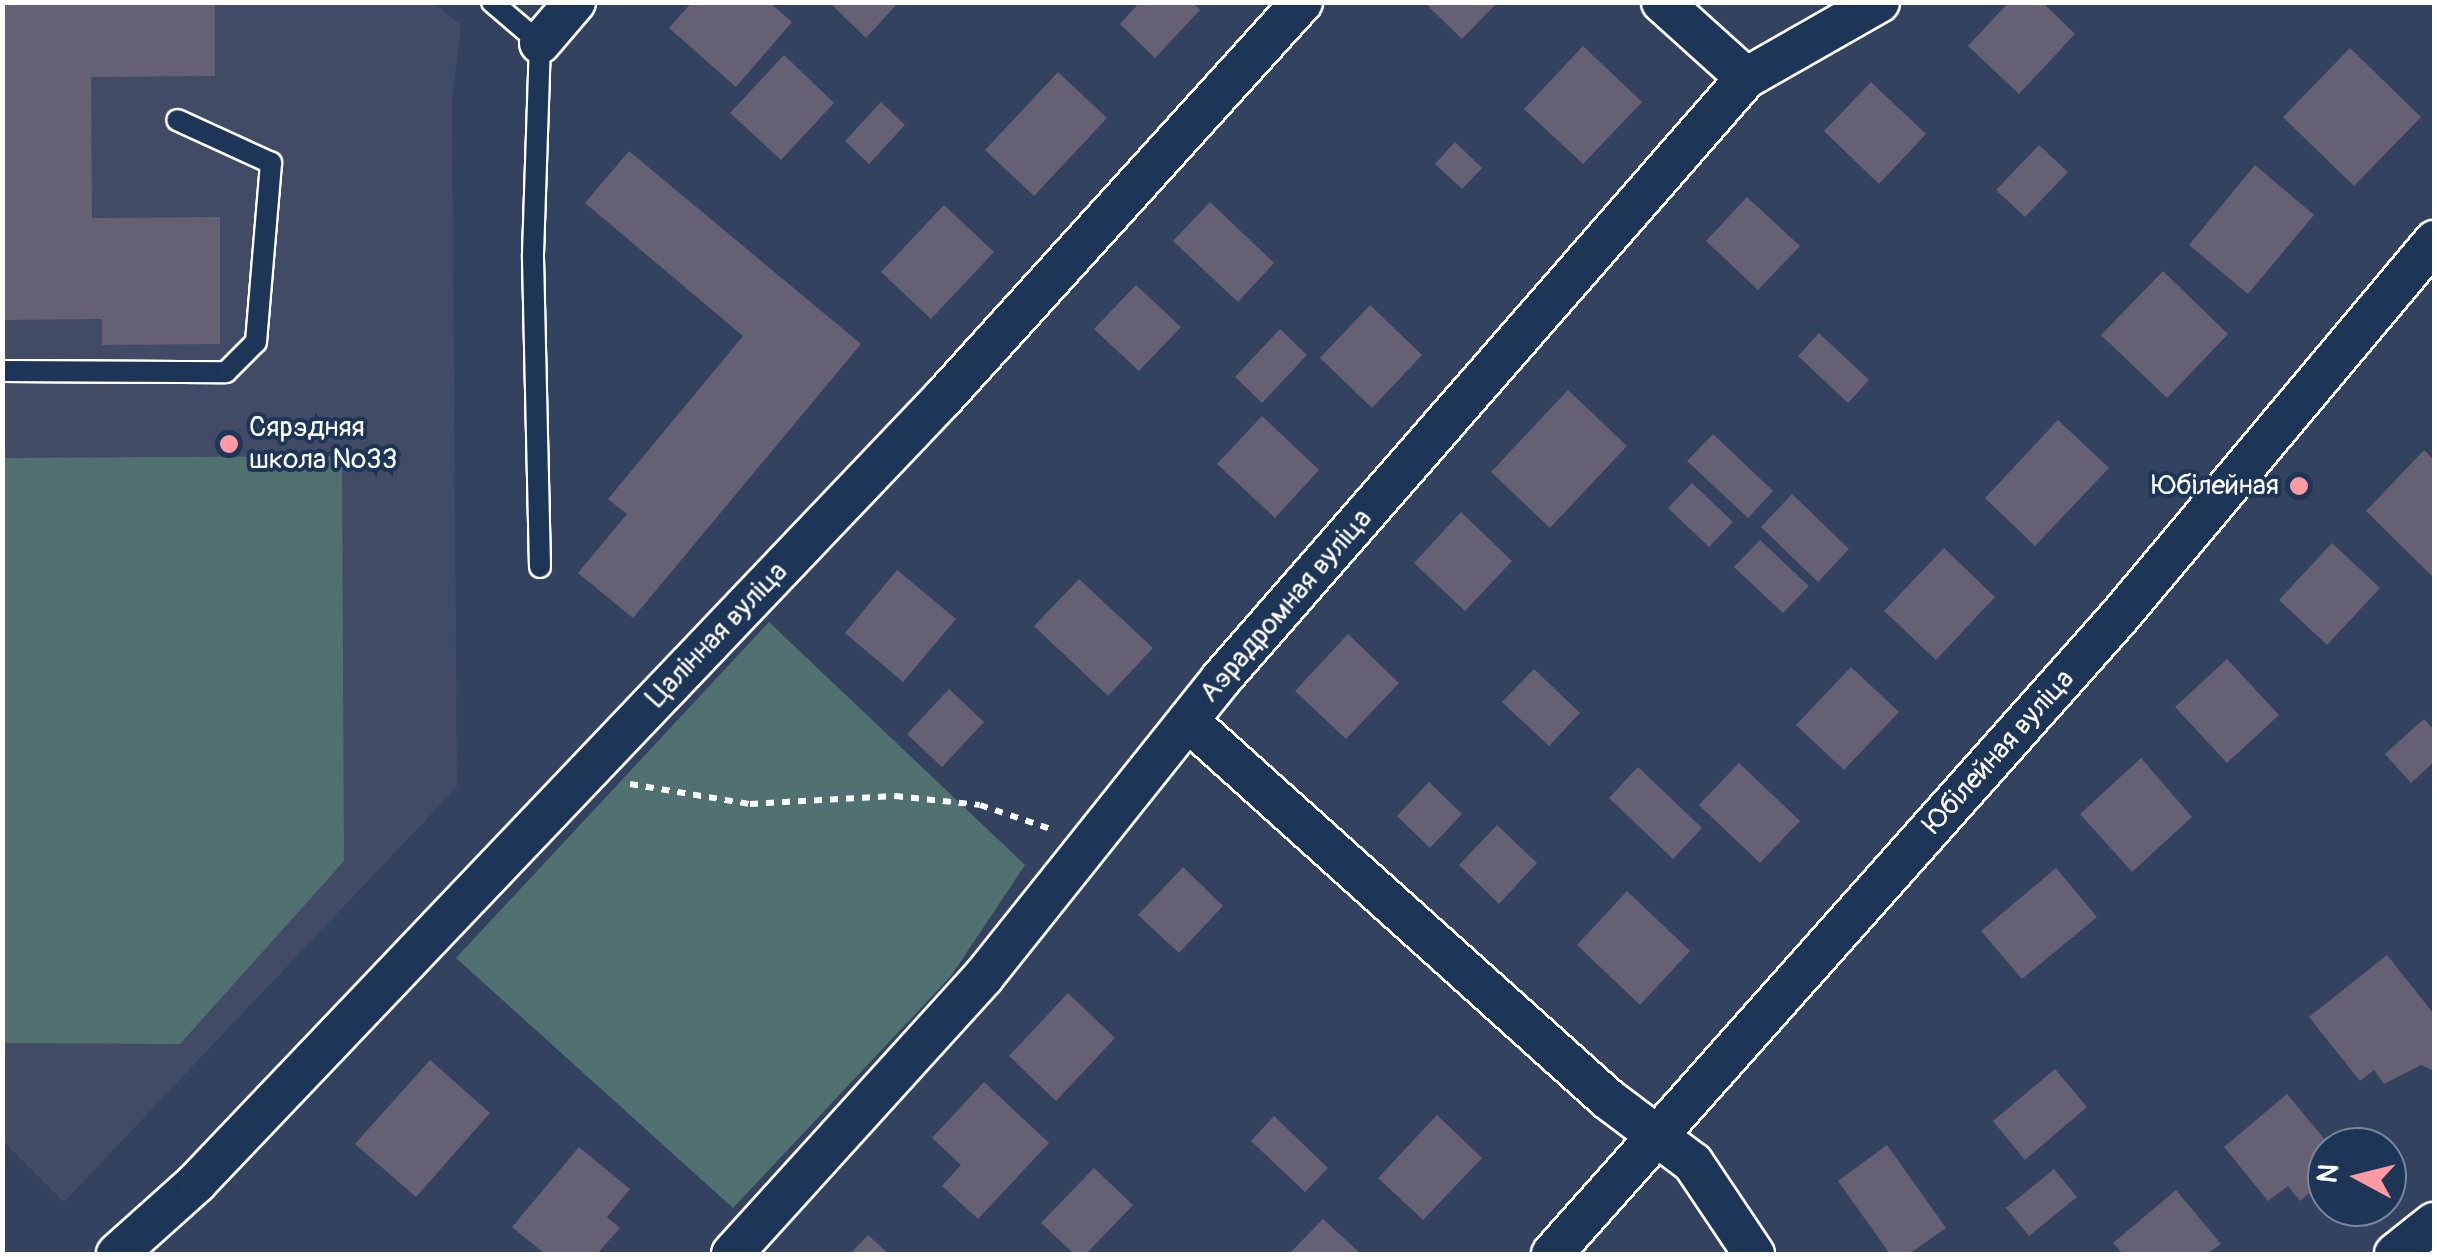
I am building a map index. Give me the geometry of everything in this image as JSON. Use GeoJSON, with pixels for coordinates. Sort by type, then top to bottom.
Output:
{"type":"FeatureCollection","features":[{"type":"Feature","properties":{"kind":"street"},"geometry":{"type":"LineString","coordinates":[[540,44],[575,2]]}},
{"type":"Feature","properties":{"kind":"street","name":"Цалінная вуліца"},"geometry":{"type":"LineString","coordinates":[[117,1254],[196,1182],[930,411],[1302,2]]}},
{"type":"Feature","properties":{"kind":"street"},"geometry":{"type":"LineString","coordinates":[[1662,2],[1746,78]]}},
{"type":"Feature","properties":{"kind":"street","name":"Аэрадромная вуліца"},"geometry":{"type":"LineString","coordinates":[[732,1254],[984,976],[1188,721],[1746,78],[1880,2]]}},
{"type":"Feature","properties":{"kind":"street","name":"Юбілейная вуліца"},"geometry":{"type":"LineString","coordinates":[[1552,1254],[2119,617],[2434,241]]}},
{"type":"Feature","properties":{"kind":"street"},"geometry":{"type":"LineString","coordinates":[[1188,721],[1608,1100],[1694,1163],[1754,1254]]}},
{"type":"Feature","properties":{"kind":"street"},"geometry":{"type":"LineString","coordinates":[[2395,1254],[2434,1223]]}},
{"type":"Feature","properties":{"kind":"lane"},"geometry":{"type":"LineString","coordinates":[[492,2],[540,44],[533,258],[540,567]]}},
{"type":"Feature","properties":{"kind":"lane"},"geometry":{"type":"LineString","coordinates":[[2,371],[226,372],[256,342],[271,163],[177,120]]}},
{"type":"Feature","properties":{"kind":"path"},"geometry":{"type":"LineString","coordinates":[[582,776],[750,804],[895,796],[980,805],[1090,844]]}},
{"type":"Feature","properties":{"kind":"shaded area","name":"Сярэдняя школа №33"},"geometry":{"type":"Polygon","coordinates":[[[2,3],[434,3],[461,25],[452,101],[457,787],[64,1202],[3,1141],[2,3]]]}},
{"type":"Feature","properties":{"kind":"green space"},"geometry":{"type":"Polygon","coordinates":[[[342,456],[344,861],[180,1044],[3,1043],[3,458],[342,456]]]}},
{"type":"Feature","properties":{"kind":"green space"},"geometry":{"type":"Polygon","coordinates":[[[769,622],[1025,865],[951,976],[733,1208],[456,958],[769,622]]]}},
{"type":"Feature","properties":{"kind":"building"},"geometry":{"type":"Polygon","coordinates":[[[2,2],[215,2],[215,76],[91,77],[92,218],[220,217],[220,344],[102,345],[102,319],[2,320],[2,2]]]}},
{"type":"Feature","properties":{"kind":"building"},"geometry":{"type":"Polygon","coordinates":[[[692,2],[769,2],[792,22],[736,87],[669,28],[692,2]]]}},
{"type":"Feature","properties":{"kind":"building"},"geometry":{"type":"Polygon","coordinates":[[[829,2],[899,2],[866,38],[829,2]]]}},
{"type":"Feature","properties":{"kind":"building"},"geometry":{"type":"Polygon","coordinates":[[[1140,2],[1192,2],[1200,10],[1155,58],[1120,24],[1140,2]]]}},
{"type":"Feature","properties":{"kind":"building"},"geometry":{"type":"Polygon","coordinates":[[[1424,2],[1498,2],[1462,39],[1424,2]]]}},
{"type":"Feature","properties":{"kind":"building"},"geometry":{"type":"Polygon","coordinates":[[[2009,2],[2042,2],[2075,34],[2019,94],[1968,46],[2009,2]]]}},
{"type":"Feature","properties":{"kind":"building"},"geometry":{"type":"Polygon","coordinates":[[[1583,46],[1642,102],[1583,164],[1524,109],[1583,46]]]}},
{"type":"Feature","properties":{"kind":"building"},"geometry":{"type":"Polygon","coordinates":[[[2350,48],[2421,117],[2354,186],[2283,117],[2350,48]]]}},
{"type":"Feature","properties":{"kind":"building"},"geometry":{"type":"Polygon","coordinates":[[[784,55],[834,103],[781,160],[730,113],[784,55]]]}},
{"type":"Feature","properties":{"kind":"building"},"geometry":{"type":"Polygon","coordinates":[[[1058,72],[1107,118],[1034,196],[985,150],[1058,72]]]}},
{"type":"Feature","properties":{"kind":"building"},"geometry":{"type":"Polygon","coordinates":[[[1871,82],[1926,134],[1879,184],[1824,131],[1871,82]]]}},
{"type":"Feature","properties":{"kind":"building"},"geometry":{"type":"Polygon","coordinates":[[[881,102],[905,125],[869,164],[845,141],[881,102]]]}},
{"type":"Feature","properties":{"kind":"building"},"geometry":{"type":"Polygon","coordinates":[[[1455,142],[1482,168],[1462,189],[1435,164],[1455,142]]]}},
{"type":"Feature","properties":{"kind":"building"},"geometry":{"type":"Polygon","coordinates":[[[2039,145],[2068,172],[2025,217],[1996,190],[2039,145]]]}},
{"type":"Feature","properties":{"kind":"building"},"geometry":{"type":"Polygon","coordinates":[[[629,151],[861,344],[633,618],[578,573],[627,514],[608,499],[743,336],[585,203],[629,151]]]}},
{"type":"Feature","properties":{"kind":"building"},"geometry":{"type":"Polygon","coordinates":[[[2255,165],[2314,215],[2248,294],[2189,245],[2255,165]]]}},
{"type":"Feature","properties":{"kind":"building"},"geometry":{"type":"Polygon","coordinates":[[[1747,197],[1800,246],[1758,290],[1706,241],[1747,197]]]}},
{"type":"Feature","properties":{"kind":"building"},"geometry":{"type":"Polygon","coordinates":[[[1210,202],[1274,263],[1238,302],[1173,241],[1210,202]]]}},
{"type":"Feature","properties":{"kind":"building"},"geometry":{"type":"Polygon","coordinates":[[[944,205],[994,252],[931,319],[881,272],[944,205]]]}},
{"type":"Feature","properties":{"kind":"building"},"geometry":{"type":"Polygon","coordinates":[[[2163,271],[2228,334],[2167,398],[2101,335],[2163,271]]]}},
{"type":"Feature","properties":{"kind":"building"},"geometry":{"type":"Polygon","coordinates":[[[1136,285],[1181,327],[1139,371],[1094,329],[1136,285]]]}},
{"type":"Feature","properties":{"kind":"building"},"geometry":{"type":"Polygon","coordinates":[[[1370,305],[1422,355],[1372,408],[1320,358],[1370,305]]]}},
{"type":"Feature","properties":{"kind":"building"},"geometry":{"type":"Polygon","coordinates":[[[1280,329],[1307,355],[1262,403],[1235,377],[1280,329]]]}},
{"type":"Feature","properties":{"kind":"building"},"geometry":{"type":"Polygon","coordinates":[[[1819,333],[1869,380],[1848,403],[1798,356],[1819,333]]]}},
{"type":"Feature","properties":{"kind":"building"},"geometry":{"type":"Polygon","coordinates":[[[1568,390],[1627,446],[1550,528],[1491,472],[1568,390]]]}},
{"type":"Feature","properties":{"kind":"building"},"geometry":{"type":"Polygon","coordinates":[[[1262,416],[1319,470],[1275,518],[1217,464],[1262,416]]]}},
{"type":"Feature","properties":{"kind":"building"},"geometry":{"type":"Polygon","coordinates":[[[2058,420],[2109,468],[2035,546],[1985,498],[2058,420]]]}},
{"type":"Feature","properties":{"kind":"building"},"geometry":{"type":"Polygon","coordinates":[[[1713,434],[1773,491],[1748,518],[1687,461],[1713,434]]]}},
{"type":"Feature","properties":{"kind":"building"},"geometry":{"type":"Polygon","coordinates":[[[2424,450],[2434,460],[2434,578],[2366,511],[2424,450]]]}},
{"type":"Feature","properties":{"kind":"building"},"geometry":{"type":"Polygon","coordinates":[[[1692,483],[1733,522],[1709,547],[1668,508],[1692,483]]]}},
{"type":"Feature","properties":{"kind":"building"},"geometry":{"type":"Polygon","coordinates":[[[1792,494],[1849,549],[1818,582],[1761,527],[1792,494]]]}},
{"type":"Feature","properties":{"kind":"building"},"geometry":{"type":"Polygon","coordinates":[[[1461,512],[1512,561],[1465,611],[1414,563],[1461,512]]]}},
{"type":"Feature","properties":{"kind":"building"},"geometry":{"type":"Polygon","coordinates":[[[1760,540],[1809,586],[1783,613],[1734,567],[1760,540]]]}},
{"type":"Feature","properties":{"kind":"building"},"geometry":{"type":"Polygon","coordinates":[[[2332,543],[2380,588],[2327,645],[2279,600],[2332,543]]]}},
{"type":"Feature","properties":{"kind":"building"},"geometry":{"type":"Polygon","coordinates":[[[1944,548],[1995,597],[1936,660],[1884,611],[1944,548]]]}},
{"type":"Feature","properties":{"kind":"building"},"geometry":{"type":"Polygon","coordinates":[[[897,570],[956,619],[903,682],[845,633],[897,570]]]}},
{"type":"Feature","properties":{"kind":"building"},"geometry":{"type":"Polygon","coordinates":[[[1079,579],[1153,648],[1108,696],[1034,626],[1079,579]]]}},
{"type":"Feature","properties":{"kind":"building"},"geometry":{"type":"Polygon","coordinates":[[[1348,634],[1399,683],[1346,739],[1295,691],[1348,634]]]}},
{"type":"Feature","properties":{"kind":"building"},"geometry":{"type":"Polygon","coordinates":[[[2227,659],[2279,715],[2227,763],[2175,707],[2227,659]]]}},
{"type":"Feature","properties":{"kind":"building"},"geometry":{"type":"Polygon","coordinates":[[[1851,667],[1899,712],[1844,770],[1796,725],[1851,667]]]}},
{"type":"Feature","properties":{"kind":"building"},"geometry":{"type":"Polygon","coordinates":[[[1534,669],[1580,713],[1549,746],[1502,702],[1534,669]]]}},
{"type":"Feature","properties":{"kind":"building"},"geometry":{"type":"Polygon","coordinates":[[[949,689],[984,722],[942,767],[907,734],[949,689]]]}},
{"type":"Feature","properties":{"kind":"building"},"geometry":{"type":"Polygon","coordinates":[[[2424,719],[2434,730],[2434,762],[2411,783],[2385,754],[2424,719]]]}},
{"type":"Feature","properties":{"kind":"building"},"geometry":{"type":"Polygon","coordinates":[[[2141,758],[2192,817],[2132,872],[2080,814],[2141,758]]]}},
{"type":"Feature","properties":{"kind":"building"},"geometry":{"type":"Polygon","coordinates":[[[1739,763],[1800,821],[1760,863],[1699,805],[1739,763]]]}},
{"type":"Feature","properties":{"kind":"building"},"geometry":{"type":"Polygon","coordinates":[[[1638,767],[1702,828],[1673,859],[1609,798],[1638,767]]]}},
{"type":"Feature","properties":{"kind":"building"},"geometry":{"type":"Polygon","coordinates":[[[1429,782],[1462,814],[1430,848],[1397,816],[1429,782]]]}},
{"type":"Feature","properties":{"kind":"building"},"geometry":{"type":"Polygon","coordinates":[[[1497,825],[1537,863],[1499,904],[1459,865],[1497,825]]]}},
{"type":"Feature","properties":{"kind":"building"},"geometry":{"type":"Polygon","coordinates":[[[1183,867],[1223,906],[1179,953],[1138,915],[1183,867]]]}},
{"type":"Feature","properties":{"kind":"building"},"geometry":{"type":"Polygon","coordinates":[[[2056,868],[2097,917],[2022,979],[1981,931],[2056,868]]]}},
{"type":"Feature","properties":{"kind":"building"},"geometry":{"type":"Polygon","coordinates":[[[1627,891],[1690,951],[1640,1005],[1577,945],[1627,891]]]}},
{"type":"Feature","properties":{"kind":"building"},"geometry":{"type":"Polygon","coordinates":[[[2387,955],[2434,1014],[2434,1071],[2421,1065],[2384,1084],[2374,1070],[2360,1081],[2309,1017],[2387,955]]]}},
{"type":"Feature","properties":{"kind":"building"},"geometry":{"type":"Polygon","coordinates":[[[1068,993],[1115,1038],[1056,1101],[1009,1056],[1068,993]]]}},
{"type":"Feature","properties":{"kind":"building"},"geometry":{"type":"Polygon","coordinates":[[[430,1060],[490,1113],[416,1197],[355,1144],[430,1060]]]}},
{"type":"Feature","properties":{"kind":"building"},"geometry":{"type":"Polygon","coordinates":[[[2055,1069],[2087,1107],[2025,1160],[1993,1121],[2055,1069]]]}},
{"type":"Feature","properties":{"kind":"building"},"geometry":{"type":"Polygon","coordinates":[[[984,1082],[1049,1143],[978,1219],[942,1186],[961,1165],[932,1138],[984,1082]]]}},
{"type":"Feature","properties":{"kind":"building"},"geometry":{"type":"Polygon","coordinates":[[[2287,1094],[2314,1127],[2307,1127],[2307,1195],[2300,1201],[2288,1186],[2268,1201],[2224,1147],[2287,1094]]]}},
{"type":"Feature","properties":{"kind":"building"},"geometry":{"type":"Polygon","coordinates":[[[1437,1115],[1482,1158],[1423,1220],[1378,1178],[1437,1115]]]}},
{"type":"Feature","properties":{"kind":"building"},"geometry":{"type":"Polygon","coordinates":[[[1274,1116],[1328,1168],[1305,1192],[1251,1141],[1274,1116]]]}},
{"type":"Feature","properties":{"kind":"building"},"geometry":{"type":"Polygon","coordinates":[[[1887,1145],[1946,1228],[1909,1254],[1890,1254],[1838,1181],[1887,1145]]]}},
{"type":"Feature","properties":{"kind":"building"},"geometry":{"type":"Polygon","coordinates":[[[579,1147],[630,1189],[607,1217],[620,1228],[597,1254],[545,1254],[512,1227],[579,1147]]]}},
{"type":"Feature","properties":{"kind":"building"},"geometry":{"type":"Polygon","coordinates":[[[1094,1168],[1133,1205],[1086,1254],[1074,1254],[1041,1223],[1094,1168]]]}},
{"type":"Feature","properties":{"kind":"building"},"geometry":{"type":"Polygon","coordinates":[[[2054,1169],[2077,1197],[2029,1236],[2006,1208],[2054,1169]]]}},
{"type":"Feature","properties":{"kind":"building"},"geometry":{"type":"Polygon","coordinates":[[[2176,1190],[2221,1244],[2207,1254],[2123,1254],[2113,1243],[2176,1190]]]}},
{"type":"Feature","properties":{"kind":"building"},"geometry":{"type":"Polygon","coordinates":[[[1323,1219],[1361,1254],[1289,1254],[1323,1219]]]}},
{"type":"Feature","properties":{"kind":"building"},"geometry":{"type":"Polygon","coordinates":[[[868,1235],[889,1254],[850,1254],[868,1235]]]}},
{"type":"Feature","properties":{"kind":"place","name":"Сярэдняя школа №33"},"geometry":{"type":"Point","coordinates":[229,444]}},
{"type":"Feature","properties":{"kind":"place","name":"Юбілейная"},"geometry":{"type":"Point","coordinates":[2299,486]}}]}
